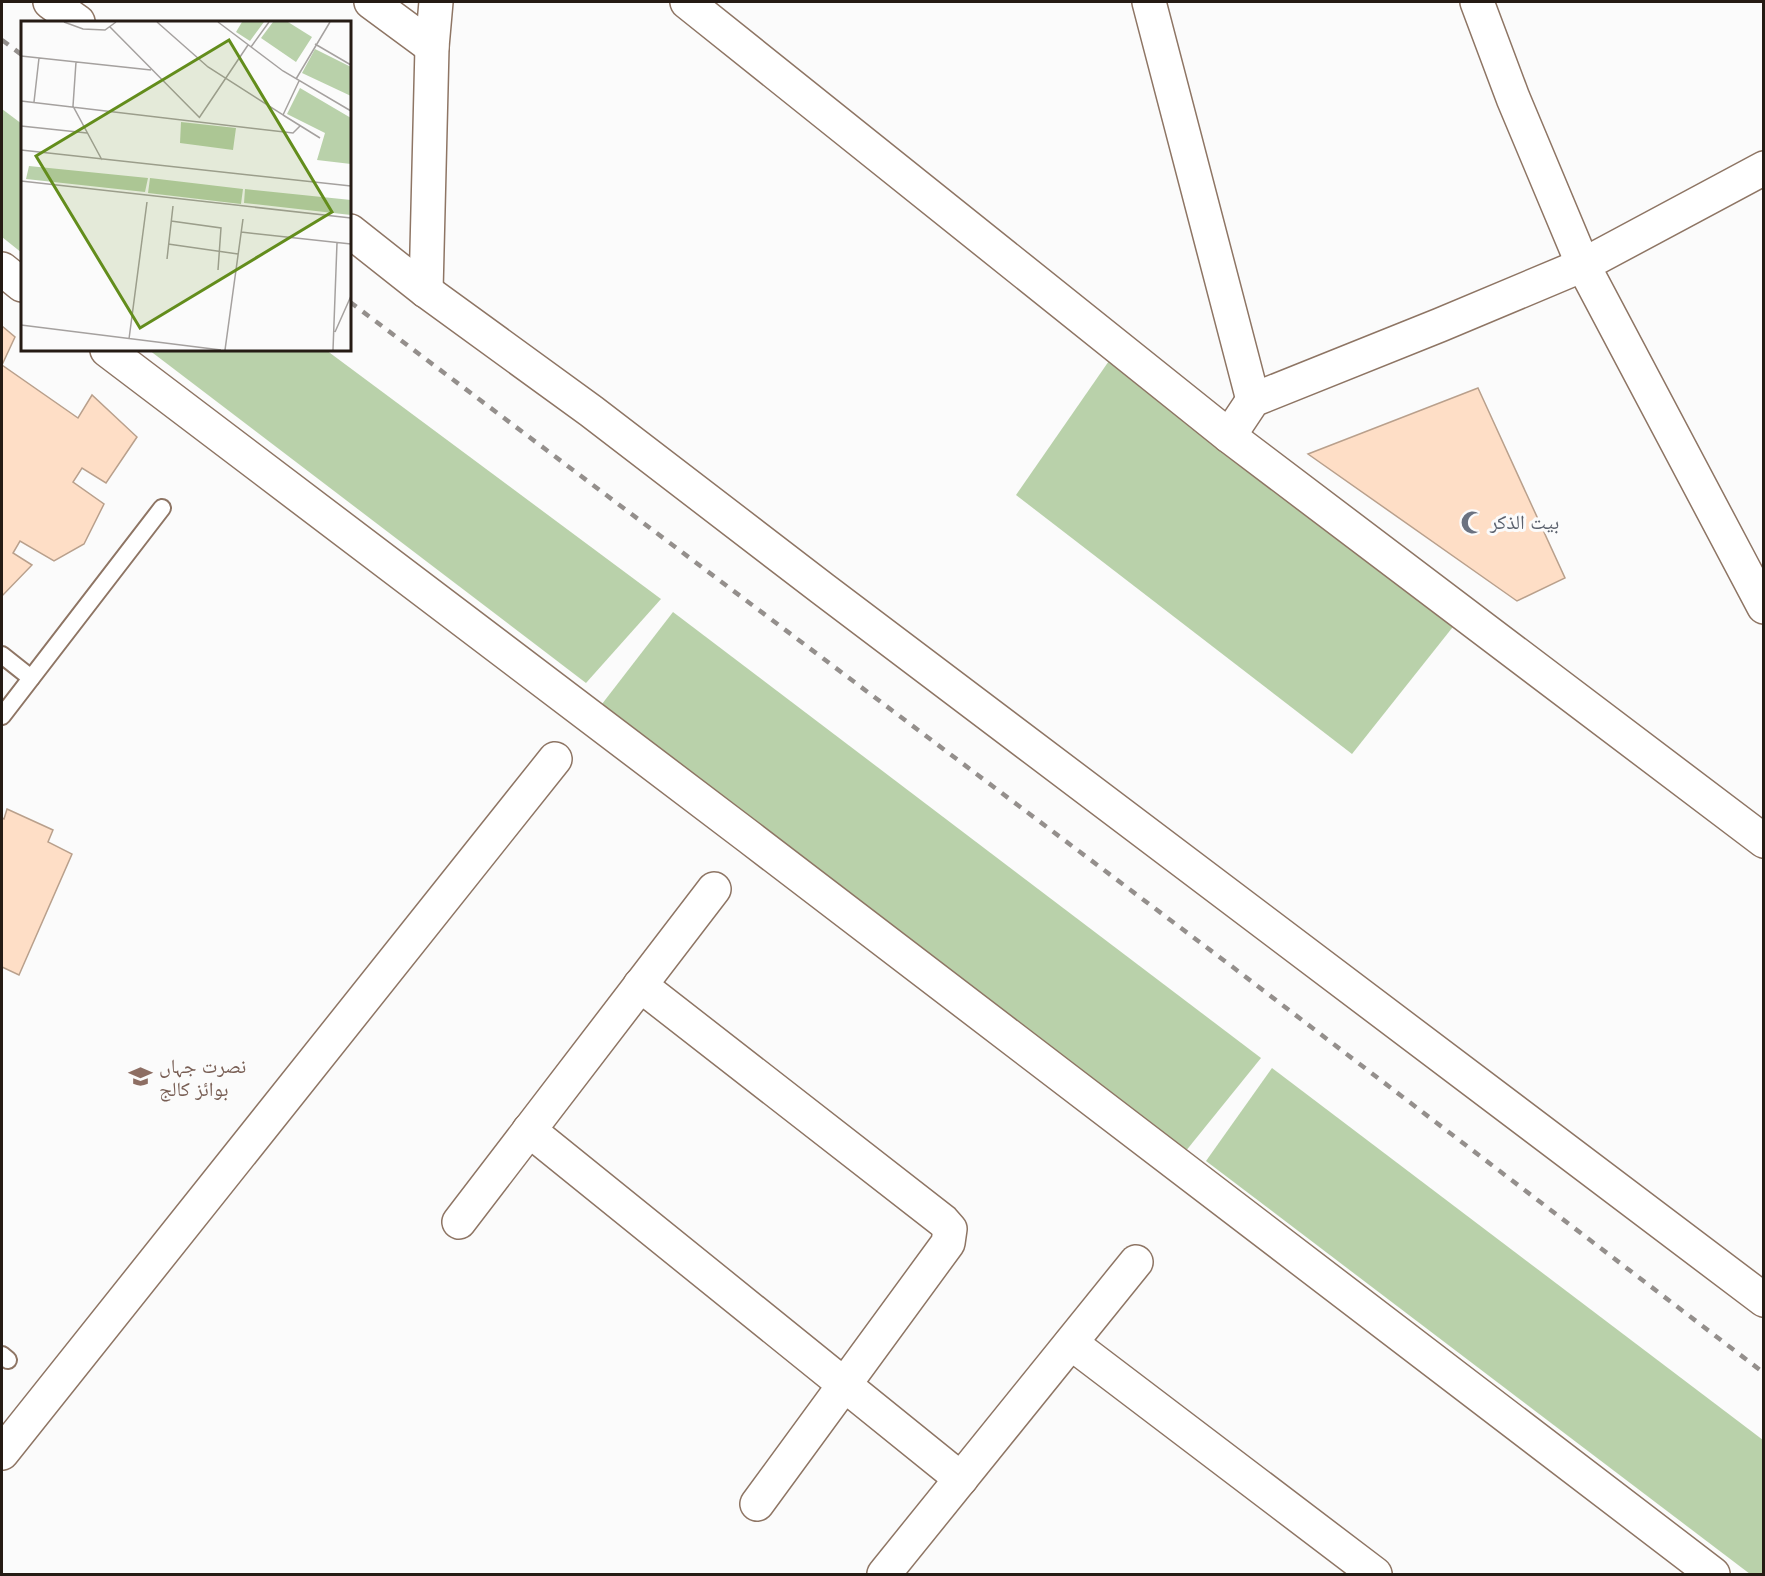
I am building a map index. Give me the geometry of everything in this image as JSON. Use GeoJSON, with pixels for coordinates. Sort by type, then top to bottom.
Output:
{"type":"FeatureCollection","features":[{"type":"Feature","properties":{"kind":"street"},"geometry":{"type":"LineString","coordinates":[[50,2],[77,21]]}},
{"type":"Feature","properties":{"kind":"street"},"geometry":{"type":"LineString","coordinates":[[371,2],[432,47]]}},
{"type":"Feature","properties":{"kind":"street"},"geometry":{"type":"LineString","coordinates":[[426,291],[432,47],[436,2]]}},
{"type":"Feature","properties":{"kind":"street"},"geometry":{"type":"LineString","coordinates":[[687,2],[1229,436],[1764,841]]}},
{"type":"Feature","properties":{"kind":"street"},"geometry":{"type":"LineString","coordinates":[[1149,2],[1253,400]]}},
{"type":"Feature","properties":{"kind":"street"},"geometry":{"type":"LineString","coordinates":[[1477,2],[1513,98],[1583,265],[1764,607]]}},
{"type":"Feature","properties":{"kind":"street"},"geometry":{"type":"LineString","coordinates":[[1229,436],[1253,400],[1583,265],[1764,168]]}},
{"type":"Feature","properties":{"kind":"street"},"geometry":{"type":"LineString","coordinates":[[351,232],[426,291],[591,411],[1764,1300]]}},
{"type":"Feature","properties":{"kind":"street"},"geometry":{"type":"LineString","coordinates":[[2,269],[21,284]]}},
{"type":"Feature","properties":{"kind":"street"},"geometry":{"type":"LineString","coordinates":[[108,351],[1713,1575]]}},
{"type":"Feature","properties":{"kind":"street"},"geometry":{"type":"LineString","coordinates":[[2,1453],[555,759]]}},
{"type":"Feature","properties":{"kind":"street"},"geometry":{"type":"LineString","coordinates":[[459,1222],[714,889]]}},
{"type":"Feature","properties":{"kind":"street"},"geometry":{"type":"LineString","coordinates":[[640,985],[943,1221],[950,1229],[948,1243],[757,1504]]}},
{"type":"Feature","properties":{"kind":"street"},"geometry":{"type":"LineString","coordinates":[[529,1130],[961,1479]]}},
{"type":"Feature","properties":{"kind":"street"},"geometry":{"type":"LineString","coordinates":[[884,1575],[1136,1262]]}},
{"type":"Feature","properties":{"kind":"street"},"geometry":{"type":"LineString","coordinates":[[1071,1343],[1375,1575]]}},
{"type":"Feature","properties":{"kind":"lane"},"geometry":{"type":"LineString","coordinates":[[2,716],[162,508]]}},
{"type":"Feature","properties":{"kind":"lane"},"geometry":{"type":"LineString","coordinates":[[2,655],[31,678]]}},
{"type":"Feature","properties":{"kind":"green space"},"geometry":{"type":"Polygon","coordinates":[[[2,109],[21,123],[21,252],[2,237],[2,109]]]}},
{"type":"Feature","properties":{"kind":"green space"},"geometry":{"type":"Polygon","coordinates":[[[150,351],[327,351],[661,599],[586,683],[150,351]]]}},
{"type":"Feature","properties":{"kind":"green space"},"geometry":{"type":"Polygon","coordinates":[[[1111,358],[1456,623],[1352,754],[1016,495],[1111,358]]]}},
{"type":"Feature","properties":{"kind":"green space"},"geometry":{"type":"Polygon","coordinates":[[[673,612],[1261,1058],[1185,1152],[602,704],[673,612]]]}},
{"type":"Feature","properties":{"kind":"green space"},"geometry":{"type":"Polygon","coordinates":[[[1272,1068],[1763,1440],[1763,1574],[1750,1574],[1206,1161],[1272,1068]]]}},
{"type":"Feature","properties":{"kind":"building"},"geometry":{"type":"Polygon","coordinates":[[[2,326],[15,337],[2,365],[2,326]]]}},
{"type":"Feature","properties":{"kind":"building"},"geometry":{"type":"Polygon","coordinates":[[[2,365],[78,418],[92,395],[137,437],[106,483],[82,468],[73,482],[104,504],[84,544],[54,561],[20,541],[13,553],[32,565],[2,596],[2,365]]]}},
{"type":"Feature","properties":{"kind":"building","name":"بیت الذکر"},"geometry":{"type":"Polygon","coordinates":[[[1478,388],[1565,578],[1517,601],[1308,454],[1478,388]]]}},
{"type":"Feature","properties":{"kind":"building"},"geometry":{"type":"Polygon","coordinates":[[[7,809],[53,830],[48,842],[72,854],[19,975],[2,967],[2,818],[4,819],[7,809]]]}},
{"type":"Feature","properties":{"kind":"railway"},"geometry":{"type":"LineString","coordinates":[[2,40],[21,54]]}},
{"type":"Feature","properties":{"kind":"railway"},"geometry":{"type":"LineString","coordinates":[[351,303],[1230,965],[1764,1373]]}},
{"type":"Feature","properties":{"kind":"place","name":"بیت الذکر"},"geometry":{"type":"Point","coordinates":[1472,522]}},
{"type":"Feature","properties":{"kind":"place","name":"نصرت جہاں بوائز کالج"},"geometry":{"type":"Point","coordinates":[141,1077]}}]}
